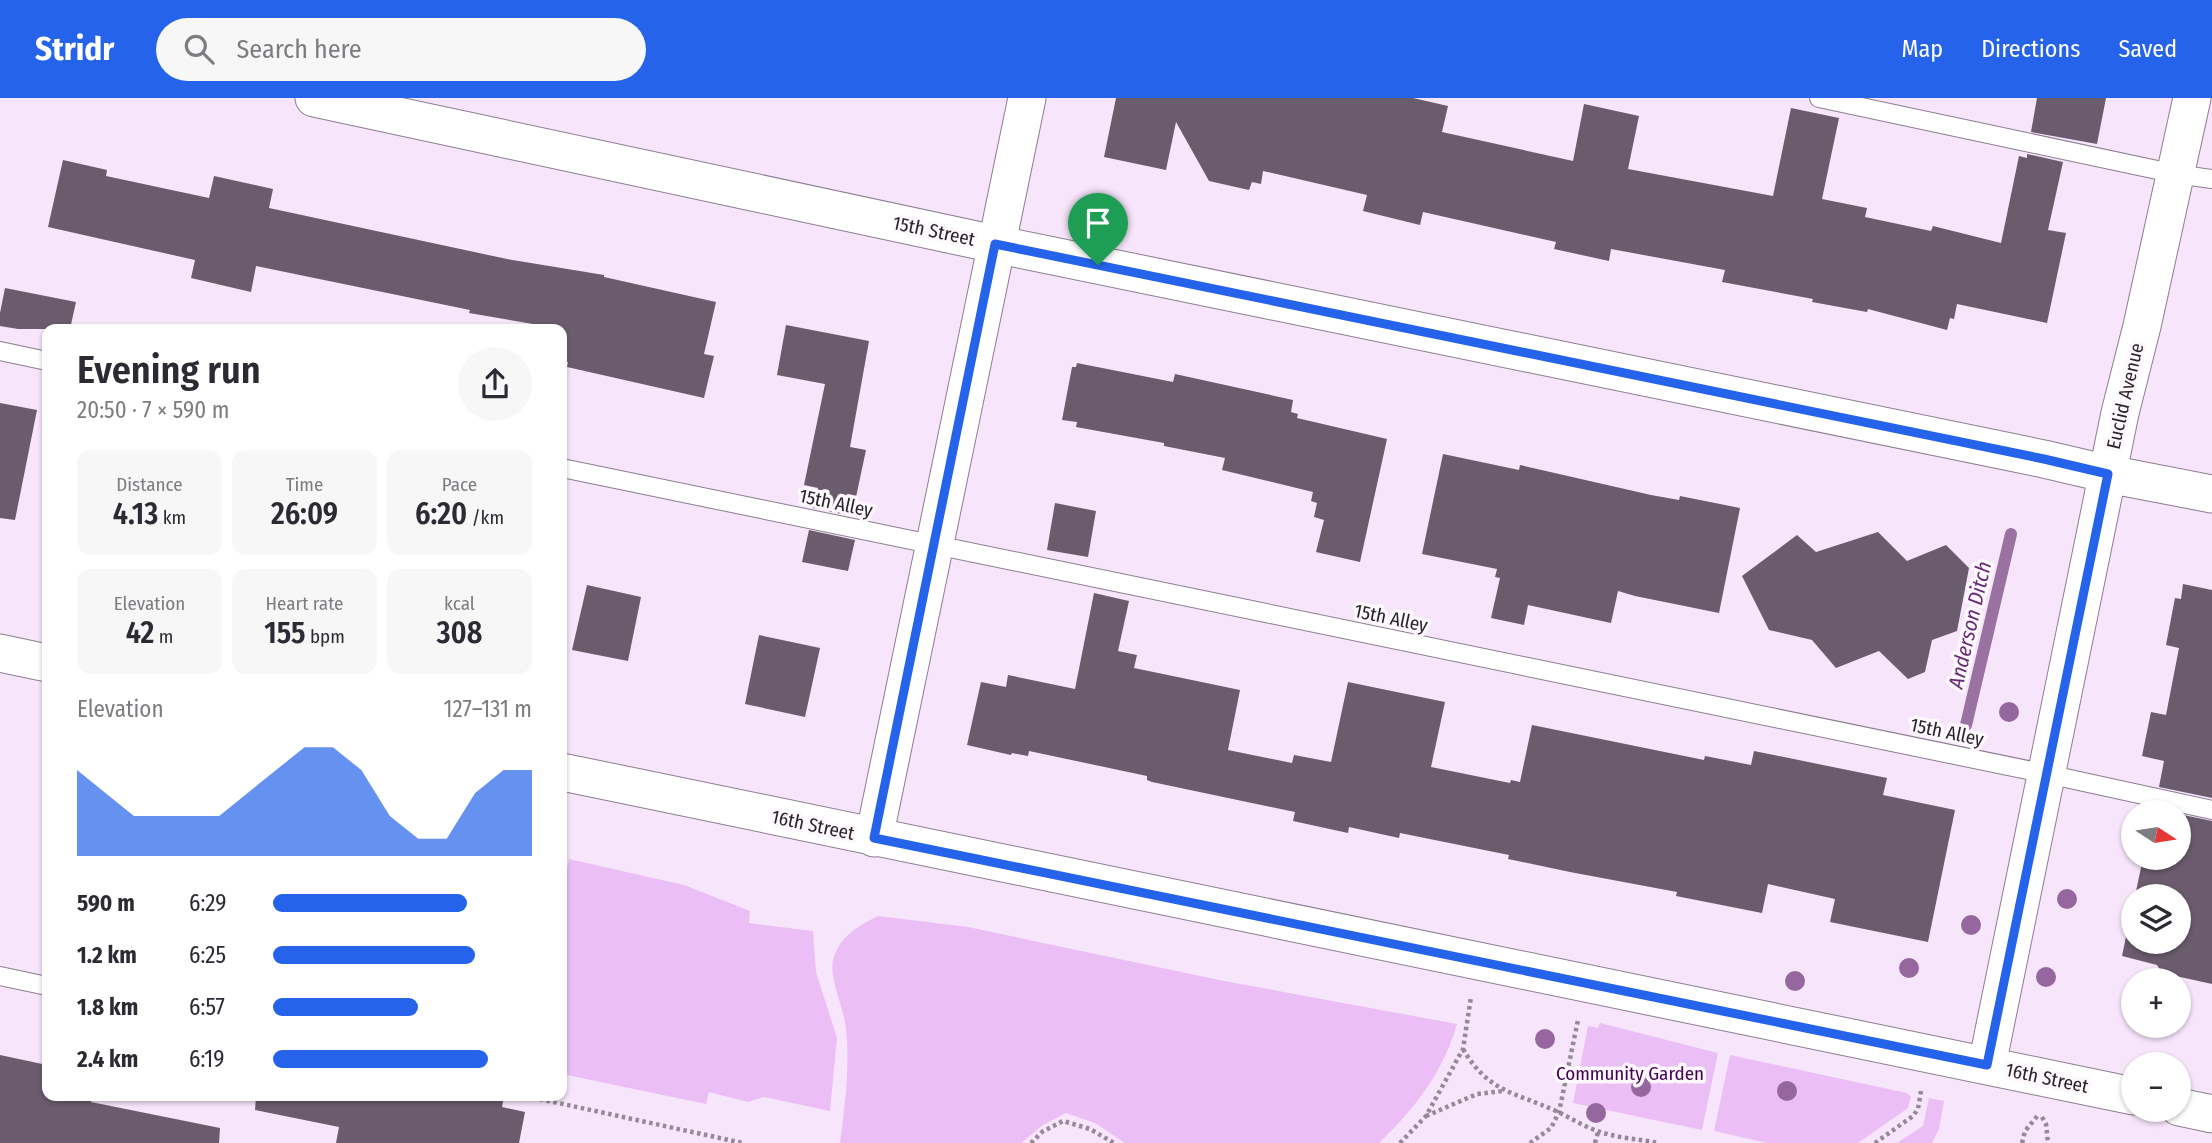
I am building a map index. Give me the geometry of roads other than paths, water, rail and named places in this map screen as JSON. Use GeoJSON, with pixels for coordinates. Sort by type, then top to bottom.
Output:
{"type":"FeatureCollection","features":[{"type":"Feature","properties":{"kind":"street","name":"15th Street"},"geometry":{"type":"LineString","coordinates":[[314,98],[995,244],[2212,494]]}},
{"type":"Feature","properties":{"kind":"street"},"geometry":{"type":"LineString","coordinates":[[874,838],[1027,98]]}},
{"type":"Feature","properties":{"kind":"street","name":"Euclid Avenue"},"geometry":{"type":"LineString","coordinates":[[1987,1065],[2108,474],[2192,98]]}},
{"type":"Feature","properties":{"kind":"street"},"geometry":{"type":"LineString","coordinates":[[0,653],[42,662]]}},
{"type":"Feature","properties":{"kind":"street","name":"16th Street"},"geometry":{"type":"LineString","coordinates":[[567,773],[2121,1094]]}},
{"type":"Feature","properties":{"kind":"street"},"geometry":{"type":"LineString","coordinates":[[2191,1110],[2212,1114]]}},
{"type":"Feature","properties":{"kind":"lane"},"geometry":{"type":"LineString","coordinates":[[1819,98],[2176,174],[2212,179]]}},
{"type":"Feature","properties":{"kind":"lane"},"geometry":{"type":"LineString","coordinates":[[0,351],[42,360]]}},
{"type":"Feature","properties":{"kind":"lane","name":"15th Alley"},"geometry":{"type":"LineString","coordinates":[[567,469],[2212,810]]}},
{"type":"Feature","properties":{"kind":"lane"},"geometry":{"type":"LineString","coordinates":[[0,976],[42,985]]}},
{"type":"Feature","properties":{"kind":"waterway","name":"Anderson Ditch"},"geometry":{"type":"LineString","coordinates":[[1966,725],[2011,534]]}},
{"type":"Feature","properties":{"kind":"park label","name":"Community Garden"},"geometry":{"type":"Point","coordinates":[1630,1073]}}]}
